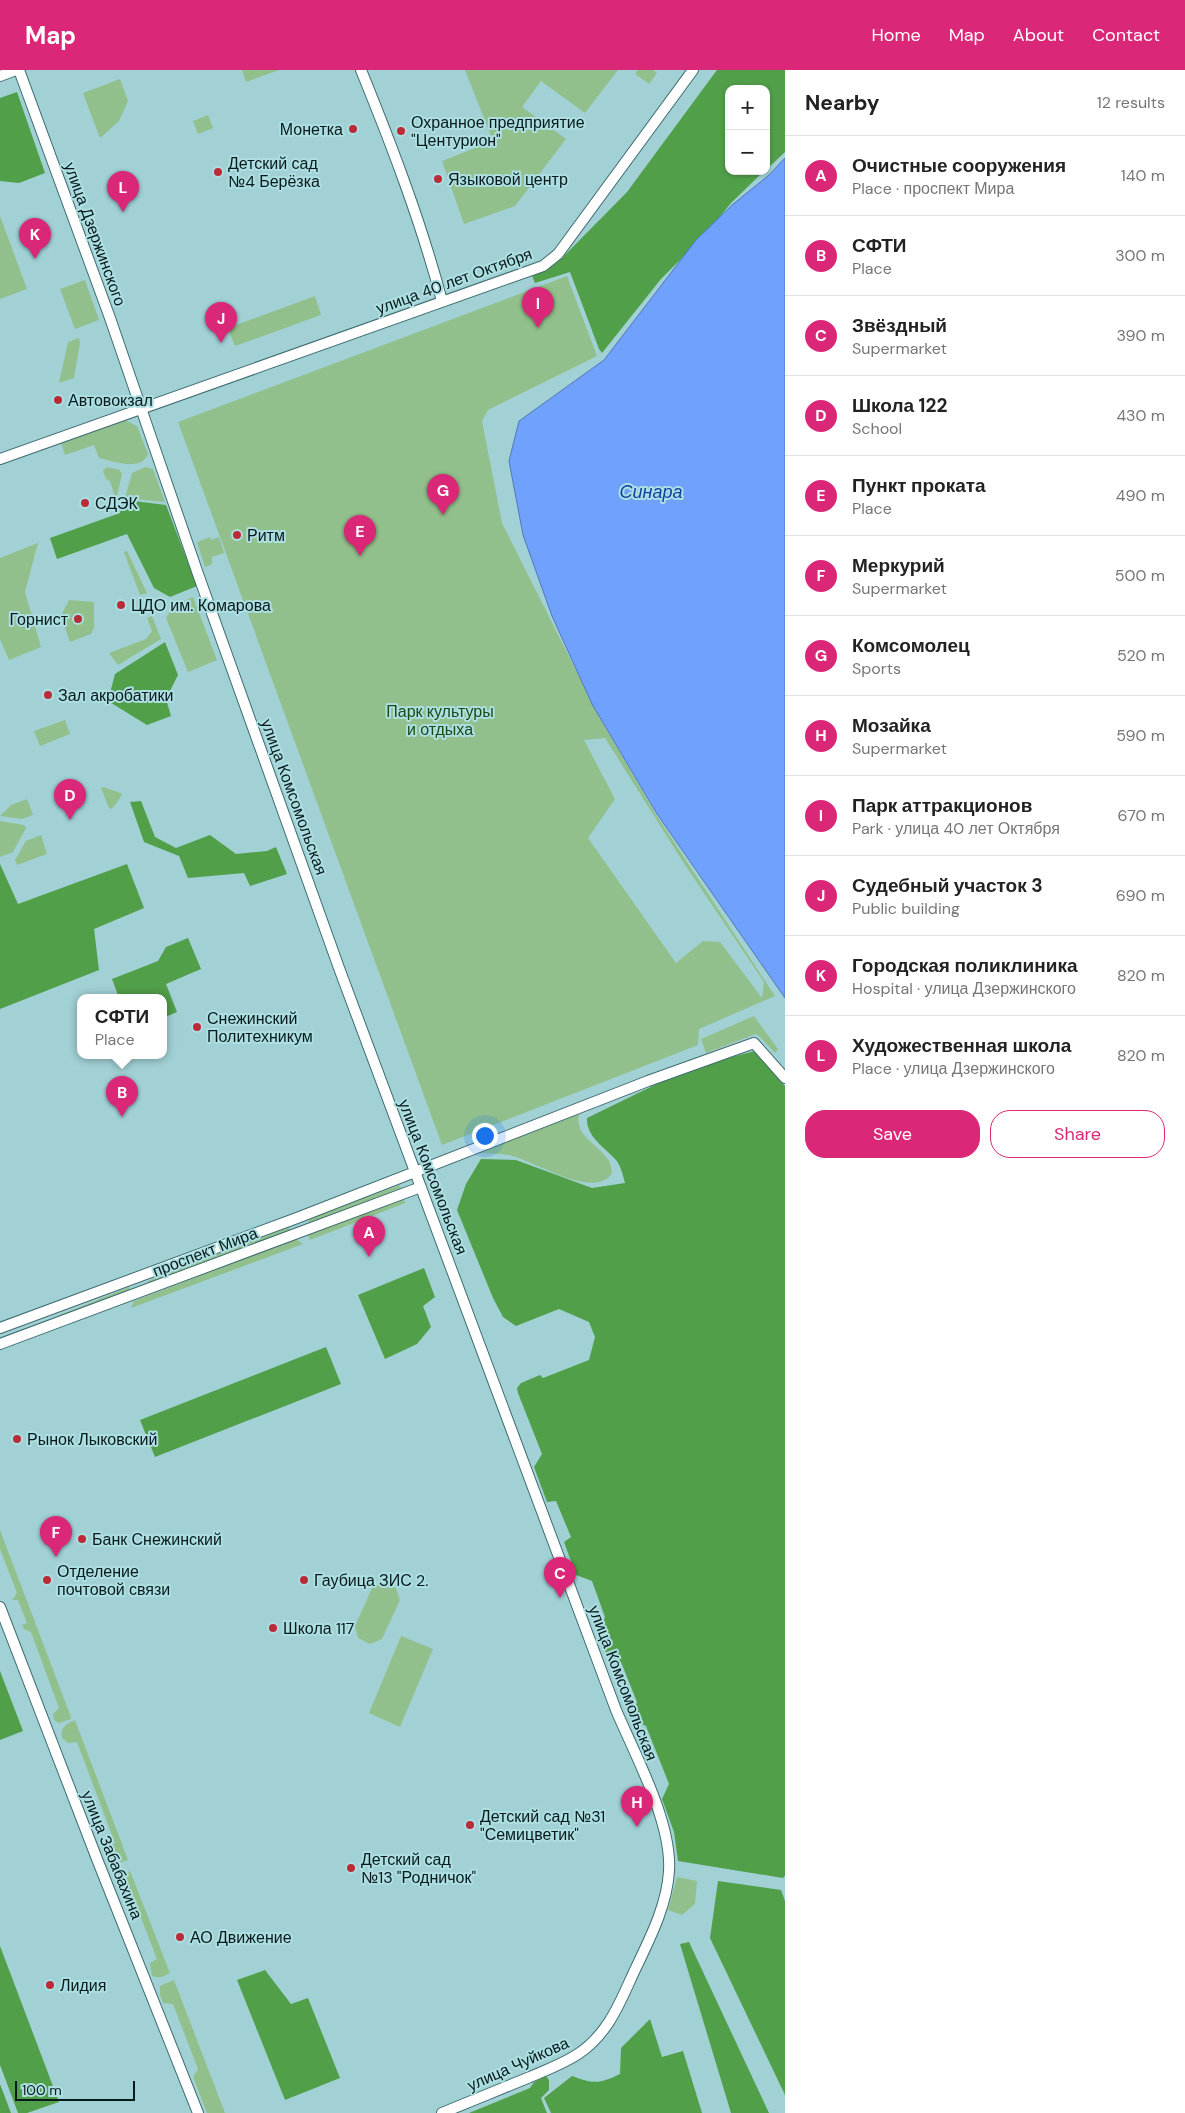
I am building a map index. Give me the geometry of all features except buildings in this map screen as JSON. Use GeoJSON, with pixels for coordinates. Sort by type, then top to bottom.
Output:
{"type":"FeatureCollection","features":[{"type":"Feature","properties":{"kind":"street"},"geometry":{"type":"LineString","coordinates":[[0,76],[17,70]]}},
{"type":"Feature","properties":{"kind":"street","name":"улица Дзержинского"},"geometry":{"type":"LineString","coordinates":[[17,70],[110,318],[141,409]]}},
{"type":"Feature","properties":{"kind":"street"},"geometry":{"type":"LineString","coordinates":[[361,70],[395,155],[427,244],[442,301]]}},
{"type":"Feature","properties":{"kind":"street","name":"улица 40 лет Октября"},"geometry":{"type":"LineString","coordinates":[[0,459],[543,266],[558,254],[693,70]]}},
{"type":"Feature","properties":{"kind":"street","name":"улица Комсомольская"},"geometry":{"type":"LineString","coordinates":[[141,409],[333,950],[616,1710],[661,1818],[668,1846],[667,1884],[654,1928],[642,1954]]}},
{"type":"Feature","properties":{"kind":"street","name":"проспект Мира"},"geometry":{"type":"LineString","coordinates":[[0,1328],[297,1218],[648,1081],[754,1043],[785,1078]]}},
{"type":"Feature","properties":{"kind":"street","name":"проспект Мира"},"geometry":{"type":"LineString","coordinates":[[0,1344],[421,1187]]}},
{"type":"Feature","properties":{"kind":"street"},"geometry":{"type":"LineString","coordinates":[[297,1218],[302,1231]]}},
{"type":"Feature","properties":{"kind":"street"},"geometry":{"type":"LineString","coordinates":[[138,1276],[144,1290]]}},
{"type":"Feature","properties":{"kind":"street"},"geometry":{"type":"LineString","coordinates":[[44,1311],[50,1326]]}},
{"type":"Feature","properties":{"kind":"street","name":"улица Забабахина"},"geometry":{"type":"LineString","coordinates":[[0,1607],[93,1850],[198,2113]]}},
{"type":"Feature","properties":{"kind":"street","name":"улица Чуйкова"},"geometry":{"type":"LineString","coordinates":[[442,2113],[578,2055],[594,2041],[611,2021],[642,1954]]}},
{"type":"Feature","properties":{"kind":"green space"},"geometry":{"type":"Polygon","coordinates":[[[242,70],[279,70],[246,82],[242,70]]]}},
{"type":"Feature","properties":{"kind":"green space"},"geometry":{"type":"Polygon","coordinates":[[[465,70],[618,70],[585,113],[541,81],[522,107],[566,139],[515,206],[464,224],[442,161],[493,141],[465,70]]]}},
{"type":"Feature","properties":{"kind":"green space"},"geometry":{"type":"Polygon","coordinates":[[[638,70],[653,70],[657,73],[649,84],[635,74],[638,70]]]}},
{"type":"Feature","properties":{"kind":"green space"},"geometry":{"type":"Polygon","coordinates":[[[717,70],[785,70],[785,152],[770,166],[770,85],[725,85],[725,175],[760,175],[731,203],[705,235],[661,279],[602,353],[570,272],[535,283],[531,273],[551,266],[562,258],[627,192],[717,70]]]}},
{"type":"Feature","properties":{"kind":"green space"},"geometry":{"type":"Polygon","coordinates":[[[120,79],[128,101],[119,121],[100,138],[83,93],[120,79]]]}},
{"type":"Feature","properties":{"kind":"green space"},"geometry":{"type":"Polygon","coordinates":[[[17,92],[45,173],[19,183],[0,181],[0,98],[17,92]]]}},
{"type":"Feature","properties":{"kind":"green space"},"geometry":{"type":"Polygon","coordinates":[[[208,115],[213,128],[198,134],[193,121],[208,115]]]}},
{"type":"Feature","properties":{"kind":"green space"},"geometry":{"type":"Polygon","coordinates":[[[0,216],[27,289],[0,299],[0,216]]]}},
{"type":"Feature","properties":{"kind":"green space","name":"Парк культуры и отдыха"},"geometry":{"type":"Polygon","coordinates":[[[567,276],[597,356],[488,410],[482,421],[502,523],[601,720],[655,813],[775,996],[699,1029],[698,1045],[442,1145],[178,422],[567,276]],[[605,738],[584,740],[615,799],[588,838],[676,963],[703,941],[720,942],[762,998],[764,982],[683,862],[605,738]]]}},
{"type":"Feature","properties":{"kind":"green space"},"geometry":{"type":"Polygon","coordinates":[[[85,280],[99,320],[75,329],[60,289],[85,280]]]}},
{"type":"Feature","properties":{"kind":"green space"},"geometry":{"type":"Polygon","coordinates":[[[315,296],[321,315],[235,346],[228,328],[315,296]]]}},
{"type":"Feature","properties":{"kind":"green space"},"geometry":{"type":"Polygon","coordinates":[[[79,338],[80,343],[74,378],[59,383],[68,342],[79,338]]]}},
{"type":"Feature","properties":{"kind":"green space"},"geometry":{"type":"Polygon","coordinates":[[[125,420],[137,426],[148,454],[139,463],[126,464],[99,458],[94,445],[65,455],[61,443],[68,438],[89,434],[125,420]]]}},
{"type":"Feature","properties":{"kind":"green space"},"geometry":{"type":"Polygon","coordinates":[[[107,467],[120,470],[122,474],[117,496],[115,497],[110,481],[106,479],[103,471],[107,467]]]}},
{"type":"Feature","properties":{"kind":"green space"},"geometry":{"type":"Polygon","coordinates":[[[145,467],[153,469],[165,502],[125,498],[132,473],[145,467]]]}},
{"type":"Feature","properties":{"kind":"green space"},"geometry":{"type":"Polygon","coordinates":[[[125,500],[166,505],[197,586],[170,597],[154,588],[127,534],[57,559],[50,538],[120,513],[122,503],[125,500]]]}},
{"type":"Feature","properties":{"kind":"green space"},"geometry":{"type":"Polygon","coordinates":[[[210,537],[211,540],[219,537],[224,553],[212,557],[212,564],[205,567],[197,542],[210,537]]]}},
{"type":"Feature","properties":{"kind":"green space"},"geometry":{"type":"Polygon","coordinates":[[[38,543],[25,592],[41,647],[9,660],[0,639],[0,558],[38,543]]]}},
{"type":"Feature","properties":{"kind":"green space"},"geometry":{"type":"Polygon","coordinates":[[[127,551],[147,593],[140,595],[124,552],[127,551]]]}},
{"type":"Feature","properties":{"kind":"green space"},"geometry":{"type":"Polygon","coordinates":[[[193,597],[217,660],[188,672],[166,618],[174,605],[193,597]]]}},
{"type":"Feature","properties":{"kind":"green space"},"geometry":{"type":"Polygon","coordinates":[[[69,600],[94,602],[94,628],[91,634],[70,642],[61,616],[69,600]]]}},
{"type":"Feature","properties":{"kind":"green space"},"geometry":{"type":"Polygon","coordinates":[[[152,616],[161,639],[118,665],[109,653],[146,639],[152,631],[147,618],[152,616]]]}},
{"type":"Feature","properties":{"kind":"green space"},"geometry":{"type":"Polygon","coordinates":[[[165,642],[178,675],[166,699],[171,716],[147,725],[108,701],[115,674],[165,642]]]}},
{"type":"Feature","properties":{"kind":"green space"},"geometry":{"type":"Polygon","coordinates":[[[65,720],[70,734],[40,746],[34,731],[65,720]]]}},
{"type":"Feature","properties":{"kind":"green space"},"geometry":{"type":"Polygon","coordinates":[[[103,787],[122,795],[112,809],[109,808],[101,788],[103,787]]]}},
{"type":"Feature","properties":{"kind":"green space"},"geometry":{"type":"Polygon","coordinates":[[[27,799],[33,815],[22,819],[0,816],[11,805],[27,799]]]}},
{"type":"Feature","properties":{"kind":"green space"},"geometry":{"type":"Polygon","coordinates":[[[141,801],[155,837],[176,848],[210,835],[236,854],[267,851],[276,847],[287,874],[250,886],[244,873],[188,878],[179,856],[144,842],[130,802],[141,801]]]}},
{"type":"Feature","properties":{"kind":"green space"},"geometry":{"type":"Polygon","coordinates":[[[0,821],[24,825],[26,828],[13,852],[0,857],[0,821]]]}},
{"type":"Feature","properties":{"kind":"green space"},"geometry":{"type":"Polygon","coordinates":[[[41,835],[47,854],[17,865],[15,860],[26,841],[41,835]]]}},
{"type":"Feature","properties":{"kind":"green space"},"geometry":{"type":"Polygon","coordinates":[[[0,864],[18,904],[127,864],[144,908],[94,929],[99,970],[0,1009],[0,864]]]}},
{"type":"Feature","properties":{"kind":"green space"},"geometry":{"type":"Polygon","coordinates":[[[188,938],[201,969],[166,984],[177,1012],[167,1016],[167,994],[118,994],[112,979],[158,961],[166,947],[188,938]]]}},
{"type":"Feature","properties":{"kind":"green space"},"geometry":{"type":"Polygon","coordinates":[[[754,1016],[778,1049],[775,1053],[756,1034],[706,1053],[701,1039],[754,1016]]]}},
{"type":"Feature","properties":{"kind":"green space"},"geometry":{"type":"Polygon","coordinates":[[[755,1051],[785,1086],[785,1876],[783,1878],[678,1861],[674,1832],[662,1799],[669,1784],[646,1726],[631,1719],[637,1702],[621,1662],[608,1659],[599,1633],[605,1617],[592,1581],[576,1575],[564,1542],[571,1537],[556,1501],[547,1502],[534,1467],[542,1454],[517,1388],[521,1383],[540,1375],[543,1378],[589,1360],[595,1337],[589,1322],[559,1309],[516,1326],[503,1317],[493,1298],[457,1210],[466,1184],[481,1159],[516,1160],[592,1188],[625,1183],[618,1162],[593,1136],[587,1118],[669,1078],[712,1062],[755,1051]]]}},
{"type":"Feature","properties":{"kind":"green space"},"geometry":{"type":"Polygon","coordinates":[[[580,1109],[578,1118],[582,1133],[609,1161],[612,1173],[604,1180],[592,1183],[578,1181],[509,1155],[474,1153],[580,1109]]]}},
{"type":"Feature","properties":{"kind":"green space"},"geometry":{"type":"Polygon","coordinates":[[[400,1185],[401,1188],[309,1223],[308,1219],[400,1185]]]}},
{"type":"Feature","properties":{"kind":"green space"},"geometry":{"type":"Polygon","coordinates":[[[403,1197],[405,1203],[310,1240],[308,1235],[403,1197]]]}},
{"type":"Feature","properties":{"kind":"green space"},"geometry":{"type":"Polygon","coordinates":[[[289,1227],[290,1230],[149,1284],[148,1281],[289,1227]]]}},
{"type":"Feature","properties":{"kind":"green space"},"geometry":{"type":"Polygon","coordinates":[[[296,1239],[303,1244],[131,1308],[134,1301],[296,1239]]]}},
{"type":"Feature","properties":{"kind":"green space"},"geometry":{"type":"Polygon","coordinates":[[[424,1268],[435,1297],[423,1306],[431,1327],[417,1344],[385,1359],[358,1295],[424,1268]]]}},
{"type":"Feature","properties":{"kind":"green space"},"geometry":{"type":"Polygon","coordinates":[[[129,1287],[130,1291],[59,1319],[58,1316],[129,1287]]]}},
{"type":"Feature","properties":{"kind":"green space"},"geometry":{"type":"Polygon","coordinates":[[[326,1347],[341,1384],[155,1457],[140,1420],[326,1347]]]}},
{"type":"Feature","properties":{"kind":"green space"},"geometry":{"type":"Polygon","coordinates":[[[0,1530],[71,1719],[59,1723],[54,1720],[53,1714],[59,1708],[31,1632],[24,1629],[22,1625],[27,1623],[18,1600],[12,1600],[17,1593],[0,1549],[0,1530]]]}},
{"type":"Feature","properties":{"kind":"green space"},"geometry":{"type":"Polygon","coordinates":[[[383,1583],[396,1588],[400,1600],[382,1639],[370,1644],[358,1638],[355,1626],[372,1588],[383,1583]]]}},
{"type":"Feature","properties":{"kind":"green space"},"geometry":{"type":"Polygon","coordinates":[[[401,1636],[433,1649],[400,1727],[369,1713],[401,1636]]]}},
{"type":"Feature","properties":{"kind":"green space"},"geometry":{"type":"Polygon","coordinates":[[[0,1671],[23,1731],[0,1740],[0,1671]]]}},
{"type":"Feature","properties":{"kind":"green space"},"geometry":{"type":"Polygon","coordinates":[[[75,1720],[128,1860],[119,1863],[111,1862],[107,1854],[108,1847],[115,1843],[77,1742],[68,1743],[62,1738],[64,1726],[75,1720]]]}},
{"type":"Feature","properties":{"kind":"green space"},"geometry":{"type":"Polygon","coordinates":[[[130,1871],[170,1973],[161,1977],[152,1976],[150,1963],[157,1959],[130,1889],[119,1890],[116,1882],[119,1876],[130,1871]]]}},
{"type":"Feature","properties":{"kind":"green space"},"geometry":{"type":"Polygon","coordinates":[[[677,1877],[697,1881],[695,1904],[682,1915],[668,1910],[677,1877]]]}},
{"type":"Feature","properties":{"kind":"green space"},"geometry":{"type":"Polygon","coordinates":[[[718,1881],[781,1890],[785,1901],[785,2095],[710,1938],[718,1881]]]}},
{"type":"Feature","properties":{"kind":"green space"},"geometry":{"type":"Polygon","coordinates":[[[689,1942],[769,2113],[731,2113],[680,1944],[689,1942]]]}},
{"type":"Feature","properties":{"kind":"green space"},"geometry":{"type":"Polygon","coordinates":[[[0,1946],[59,2102],[27,2113],[18,2113],[0,2065],[0,1946]]]}},
{"type":"Feature","properties":{"kind":"green space"},"geometry":{"type":"Polygon","coordinates":[[[265,1970],[291,2004],[308,1998],[340,2078],[285,2100],[237,1980],[265,1970]]]}},
{"type":"Feature","properties":{"kind":"green space"},"geometry":{"type":"Polygon","coordinates":[[[174,1980],[225,2113],[207,2113],[193,2077],[198,2069],[173,2004],[163,2003],[160,1995],[160,1986],[174,1980]]]}},
{"type":"Feature","properties":{"kind":"green space"},"geometry":{"type":"Polygon","coordinates":[[[650,2019],[662,2057],[683,2051],[702,2113],[551,2113],[544,2098],[572,2076],[596,2082],[607,2080],[620,2074],[621,2048],[650,2019]]]}},
{"type":"Feature","properties":{"kind":"green space"},"geometry":{"type":"Polygon","coordinates":[[[546,2076],[549,2080],[549,2090],[541,2098],[547,2113],[469,2113],[530,2088],[534,2082],[546,2076]]]}},
{"type":"Feature","properties":{"kind":"green space"},"geometry":{"type":"Polygon","coordinates":[[[0,2084],[11,2113],[0,2113],[0,2084]]]}},
{"type":"Feature","properties":{"kind":"water","name":"Синара"},"geometry":{"type":"Polygon","coordinates":[[[785,158],[785,998],[657,814],[592,704],[552,616],[523,535],[509,461],[519,421],[604,360],[696,240],[732,205],[770,174],[785,158]]]}},
{"type":"Feature","properties":{"kind":"place","name":"Монетка"},"geometry":{"type":"Point","coordinates":[353,129]}},
{"type":"Feature","properties":{"kind":"place","name":"Охранное предприятие \"Центурион\""},"geometry":{"type":"Point","coordinates":[401,131]}},
{"type":"Feature","properties":{"kind":"place","name":"Детский сад №4 Берёзка"},"geometry":{"type":"Point","coordinates":[218,172]}},
{"type":"Feature","properties":{"kind":"place","name":"Языковой центр"},"geometry":{"type":"Point","coordinates":[438,179]}},
{"type":"Feature","properties":{"kind":"place","name":"Художественная школа"},"geometry":{"type":"Point","coordinates":[123,212]}},
{"type":"Feature","properties":{"kind":"place","name":"Городская поликлиника"},"geometry":{"type":"Point","coordinates":[35,259]}},
{"type":"Feature","properties":{"kind":"place","name":"Парк аттракционов"},"geometry":{"type":"Point","coordinates":[538,328]}},
{"type":"Feature","properties":{"kind":"place","name":"Судебный участок 3"},"geometry":{"type":"Point","coordinates":[221,343]}},
{"type":"Feature","properties":{"kind":"place","name":"Автовокзал"},"geometry":{"type":"Point","coordinates":[58,400]}},
{"type":"Feature","properties":{"kind":"place","name":"СДЭК"},"geometry":{"type":"Point","coordinates":[85,503]}},
{"type":"Feature","properties":{"kind":"place","name":"Комсомолец"},"geometry":{"type":"Point","coordinates":[443,515]}},
{"type":"Feature","properties":{"kind":"place","name":"Ритм"},"geometry":{"type":"Point","coordinates":[237,535]}},
{"type":"Feature","properties":{"kind":"place","name":"Пункт проката"},"geometry":{"type":"Point","coordinates":[360,556]}},
{"type":"Feature","properties":{"kind":"place","name":"ЦДО им. Комарова"},"geometry":{"type":"Point","coordinates":[121,605]}},
{"type":"Feature","properties":{"kind":"place","name":"Горнист"},"geometry":{"type":"Point","coordinates":[78,619]}},
{"type":"Feature","properties":{"kind":"place","name":"Зал акробатики"},"geometry":{"type":"Point","coordinates":[48,695]}},
{"type":"Feature","properties":{"kind":"place","name":"Школа 122"},"geometry":{"type":"Point","coordinates":[70,820]}},
{"type":"Feature","properties":{"kind":"place","name":"Снежинский Политехникум"},"geometry":{"type":"Point","coordinates":[197,1027]}},
{"type":"Feature","properties":{"kind":"place","name":"СФТИ"},"geometry":{"type":"Point","coordinates":[122,1117]}},
{"type":"Feature","properties":{"kind":"place","name":"Очистные сооружения"},"geometry":{"type":"Point","coordinates":[369,1257]}},
{"type":"Feature","properties":{"kind":"place","name":"Рынок Лыковский"},"geometry":{"type":"Point","coordinates":[17,1439]}},
{"type":"Feature","properties":{"kind":"place","name":"Банк Снежинский"},"geometry":{"type":"Point","coordinates":[82,1539]}},
{"type":"Feature","properties":{"kind":"place","name":"Меркурий"},"geometry":{"type":"Point","coordinates":[56,1557]}},
{"type":"Feature","properties":{"kind":"place","name":"Отделение почтовой связи"},"geometry":{"type":"Point","coordinates":[47,1580]}},
{"type":"Feature","properties":{"kind":"place","name":"Гаубица ЗИС 2."},"geometry":{"type":"Point","coordinates":[304,1580]}},
{"type":"Feature","properties":{"kind":"place","name":"Звёздный"},"geometry":{"type":"Point","coordinates":[560,1598]}},
{"type":"Feature","properties":{"kind":"place","name":"Школа 117"},"geometry":{"type":"Point","coordinates":[273,1628]}},
{"type":"Feature","properties":{"kind":"place","name":"Детский сад №31 \"Семицветик\""},"geometry":{"type":"Point","coordinates":[470,1825]}},
{"type":"Feature","properties":{"kind":"place","name":"Мозайка"},"geometry":{"type":"Point","coordinates":[637,1827]}},
{"type":"Feature","properties":{"kind":"place","name":"Детский сад №13 \"Родничок\""},"geometry":{"type":"Point","coordinates":[351,1868]}},
{"type":"Feature","properties":{"kind":"place","name":"АО Движение"},"geometry":{"type":"Point","coordinates":[180,1937]}},
{"type":"Feature","properties":{"kind":"place","name":"Лидия"},"geometry":{"type":"Point","coordinates":[50,1985]}}]}
